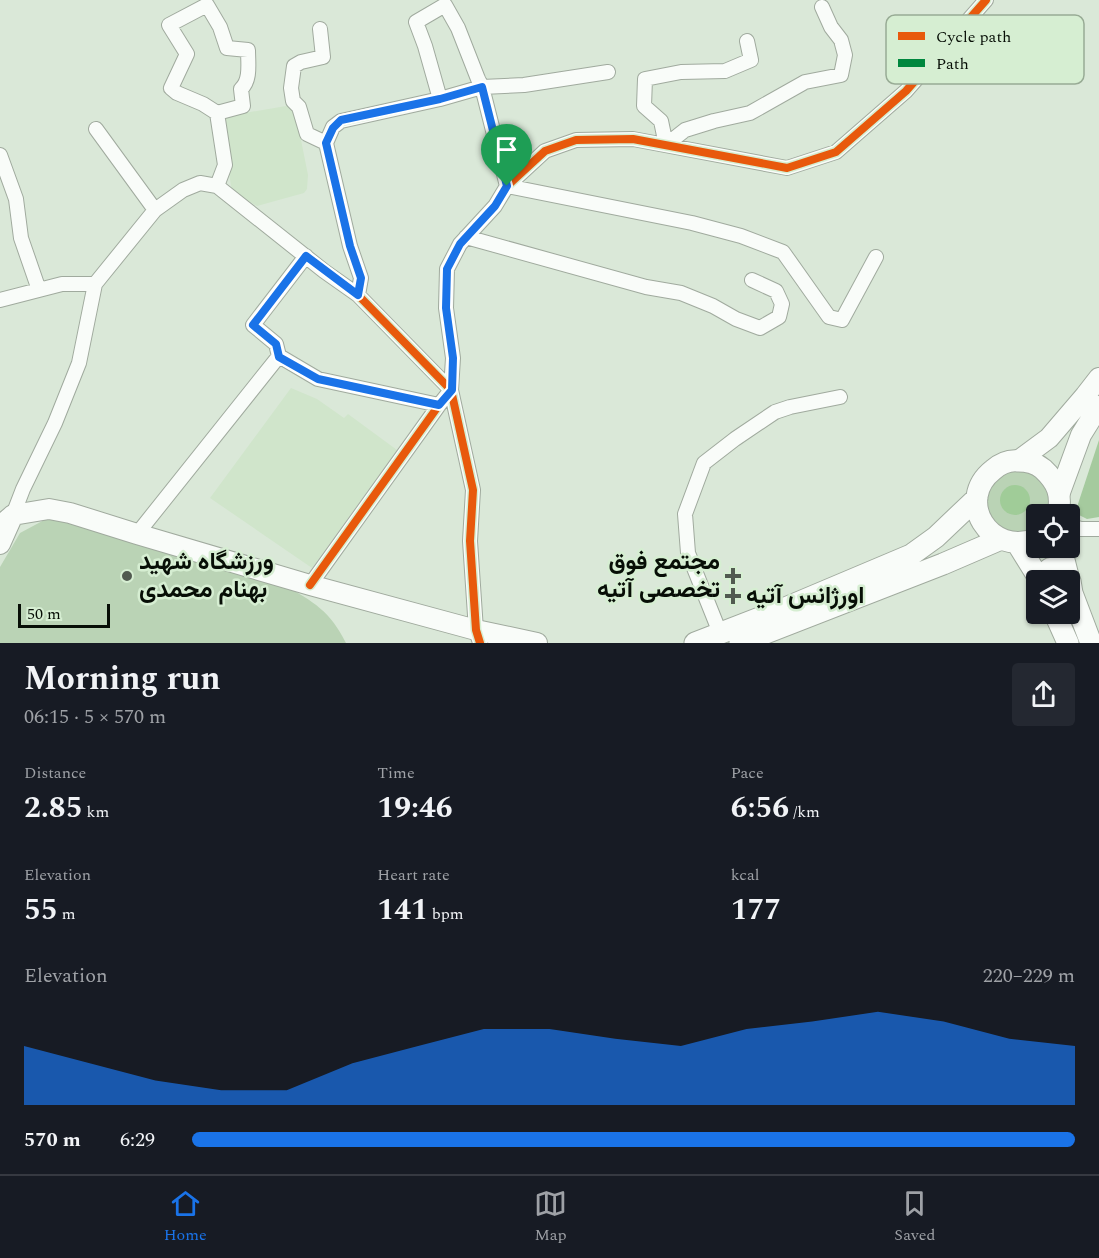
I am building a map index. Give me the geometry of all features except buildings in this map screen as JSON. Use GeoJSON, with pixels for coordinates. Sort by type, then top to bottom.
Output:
{"type":"FeatureCollection","features":[{"type":"Feature","properties":{"kind":"main road"},"geometry":{"type":"LineString","coordinates":[[1018,460],[1049,438],[1099,378]]}},
{"type":"Feature","properties":{"kind":"main road"},"geometry":{"type":"LineString","coordinates":[[1058,504],[1081,435],[1099,406]]}},
{"type":"Feature","properties":{"kind":"main road"},"geometry":{"type":"LineString","coordinates":[[1036,570],[1018,540],[992,533],[985,526],[980,517],[977,498],[983,480],[989,472],[1005,462],[1018,460],[1040,466],[1052,477],[1058,504]]}},
{"type":"Feature","properties":{"kind":"main road"},"geometry":{"type":"LineString","coordinates":[[695,643],[911,555],[936,537],[977,498]]}},
{"type":"Feature","properties":{"kind":"main road"},"geometry":{"type":"LineString","coordinates":[[0,544],[6,520],[49,509],[70,513],[478,636],[537,643]]}},
{"type":"Feature","properties":{"kind":"main road"},"geometry":{"type":"LineString","coordinates":[[936,537],[951,540],[954,544],[948,561]]}},
{"type":"Feature","properties":{"kind":"main road"},"geometry":{"type":"LineString","coordinates":[[740,643],[948,561],[1018,540]]}},
{"type":"Feature","properties":{"kind":"main road"},"geometry":{"type":"LineString","coordinates":[[1080,614],[1091,643]]}},
{"type":"Feature","properties":{"kind":"main road"},"geometry":{"type":"LineString","coordinates":[[1059,624],[1068,643]]}},
{"type":"Feature","properties":{"kind":"street"},"geometry":{"type":"LineString","coordinates":[[973,15],[986,0]]}},
{"type":"Feature","properties":{"kind":"street"},"geometry":{"type":"LineString","coordinates":[[217,113],[243,106],[241,89],[246,85],[248,50],[227,48],[220,27],[207,5],[169,25],[187,54],[171,88],[217,113],[225,165],[217,186]]}},
{"type":"Feature","properties":{"kind":"street"},"geometry":{"type":"LineString","coordinates":[[440,99],[416,22],[445,5],[458,28],[482,87],[507,186]]}},
{"type":"Feature","properties":{"kind":"street"},"geometry":{"type":"LineString","coordinates":[[666,145],[684,130],[750,113],[805,82],[841,75],[845,55],[841,40],[831,27],[822,7]]}},
{"type":"Feature","properties":{"kind":"street"},"geometry":{"type":"LineString","coordinates":[[320,29],[323,57],[294,66],[291,88],[293,101],[299,107],[307,134],[326,143]]}},
{"type":"Feature","properties":{"kind":"street"},"geometry":{"type":"LineString","coordinates":[[666,145],[661,121],[644,106],[645,79],[681,72],[725,71],[751,60],[747,41]]}},
{"type":"Feature","properties":{"kind":"street"},"geometry":{"type":"LineString","coordinates":[[358,295],[361,278],[350,246],[326,143],[333,128],[341,120],[440,99],[482,87],[524,85],[608,72]]}},
{"type":"Feature","properties":{"kind":"street"},"geometry":{"type":"LineString","coordinates":[[478,636],[470,541],[473,490],[452,390],[453,358],[446,308],[447,269],[460,244],[495,206],[507,186],[545,152],[576,140],[633,139],[787,168],[836,152],[912,84]]}},
{"type":"Feature","properties":{"kind":"street"},"geometry":{"type":"LineString","coordinates":[[96,129],[155,210]]}},
{"type":"Feature","properties":{"kind":"street"},"geometry":{"type":"LineString","coordinates":[[0,155],[16,199],[21,238],[39,291]]}},
{"type":"Feature","properties":{"kind":"street"},"geometry":{"type":"LineString","coordinates":[[6,520],[55,423],[79,363],[95,284],[155,210],[183,189],[200,183],[217,186],[358,295],[452,390]]}},
{"type":"Feature","properties":{"kind":"street"},"geometry":{"type":"LineString","coordinates":[[507,186],[692,223],[741,236],[783,252],[829,317],[842,320],[876,257]]}},
{"type":"Feature","properties":{"kind":"street"},"geometry":{"type":"LineString","coordinates":[[466,237],[646,287],[681,293],[760,328],[779,318],[782,304],[776,291],[752,280]]}},
{"type":"Feature","properties":{"kind":"street"},"geometry":{"type":"LineString","coordinates":[[306,256],[253,325],[276,344],[279,357],[318,379],[439,405]]}},
{"type":"Feature","properties":{"kind":"street"},"geometry":{"type":"LineString","coordinates":[[0,300],[62,284],[95,284]]}},
{"type":"Feature","properties":{"kind":"street"},"geometry":{"type":"LineString","coordinates":[[137,534],[279,357]]}},
{"type":"Feature","properties":{"kind":"street"},"geometry":{"type":"LineString","coordinates":[[310,585],[452,390]]}},
{"type":"Feature","properties":{"kind":"street"},"geometry":{"type":"LineString","coordinates":[[720,633],[688,553],[685,514],[704,463],[775,412],[840,397]]}},
{"type":"Feature","properties":{"kind":"street"},"geometry":{"type":"LineString","coordinates":[[1080,528],[1099,529]]}},
{"type":"Feature","properties":{"kind":"shaded area"},"geometry":{"type":"Polygon","coordinates":[[[286,106],[295,110],[308,175],[307,189],[304,193],[257,206],[234,192],[231,186],[221,117],[286,106]]]}},
{"type":"Feature","properties":{"kind":"shaded area"},"geometry":{"type":"Polygon","coordinates":[[[291,388],[317,399],[344,418],[348,414],[397,450],[312,568],[210,498],[291,388]]]}},
{"type":"Feature","properties":{"kind":"shaded area"},"geometry":{"type":"Polygon","coordinates":[[[1099,440],[1099,517],[1087,519],[1080,516],[1080,504],[1078,504],[1099,440]]]}},
{"type":"Feature","properties":{"kind":"shaded area"},"geometry":{"type":"Polygon","coordinates":[[[1022,468],[1042,479],[1050,500],[1049,504],[1026,504],[1026,533],[1017,535],[990,521],[985,491],[999,472],[1022,468]]]}},
{"type":"Feature","properties":{"kind":"shaded area"},"geometry":{"type":"Polygon","coordinates":[[[1009,486],[1021,486],[1029,494],[1029,504],[1026,504],[1026,509],[1021,514],[1009,514],[1001,506],[1001,494],[1009,486]]]}},
{"type":"Feature","properties":{"kind":"shaded area","name":"ورزشگاه شهید بهنام محمدی"},"geometry":{"type":"Polygon","coordinates":[[[64,517],[284,585],[320,608],[334,623],[346,643],[0,643],[0,567],[20,533],[48,518],[64,517]]]}},
{"type":"Feature","properties":{"kind":"marked path"},"geometry":{"type":"LineString","coordinates":[[279,356],[276,344],[253,325],[306,256]]}},
{"type":"Feature","properties":{"kind":"cycle path"},"geometry":{"type":"LineString","coordinates":[[973,15],[986,0]]}},
{"type":"Feature","properties":{"kind":"cycle path"},"geometry":{"type":"LineString","coordinates":[[480,643],[476,630],[470,541],[473,490],[451,390],[453,358],[446,308],[447,269],[460,244],[495,206],[507,186],[545,151],[576,140],[633,139],[787,168],[836,152],[912,84]]}},
{"type":"Feature","properties":{"kind":"cycle path"},"geometry":{"type":"LineString","coordinates":[[310,585],[451,390],[358,295],[361,278],[350,246],[326,143],[333,127],[341,121],[440,99]]}},
{"type":"Feature","properties":{"kind":"place","name":"ورزشگاه شهید بهنام محمدی"},"geometry":{"type":"Point","coordinates":[127,576]}},
{"type":"Feature","properties":{"kind":"place","name":"مجتمع فوق تخصصی آتیه"},"geometry":{"type":"Point","coordinates":[733,576]}},
{"type":"Feature","properties":{"kind":"place","name":"اورژانس آتیه"},"geometry":{"type":"Point","coordinates":[733,596]}},
{"type":"Feature","properties":{"kind":"route"},"geometry":{"type":"LineString","coordinates":[[482,87],[507,186],[495,206],[460,244],[447,269],[446,308],[453,358],[452,390],[439,405],[318,379],[279,357],[276,344],[253,325],[306,256],[358,295],[361,278],[350,246],[326,143],[333,128],[341,120],[440,99],[482,87]]}}]}
